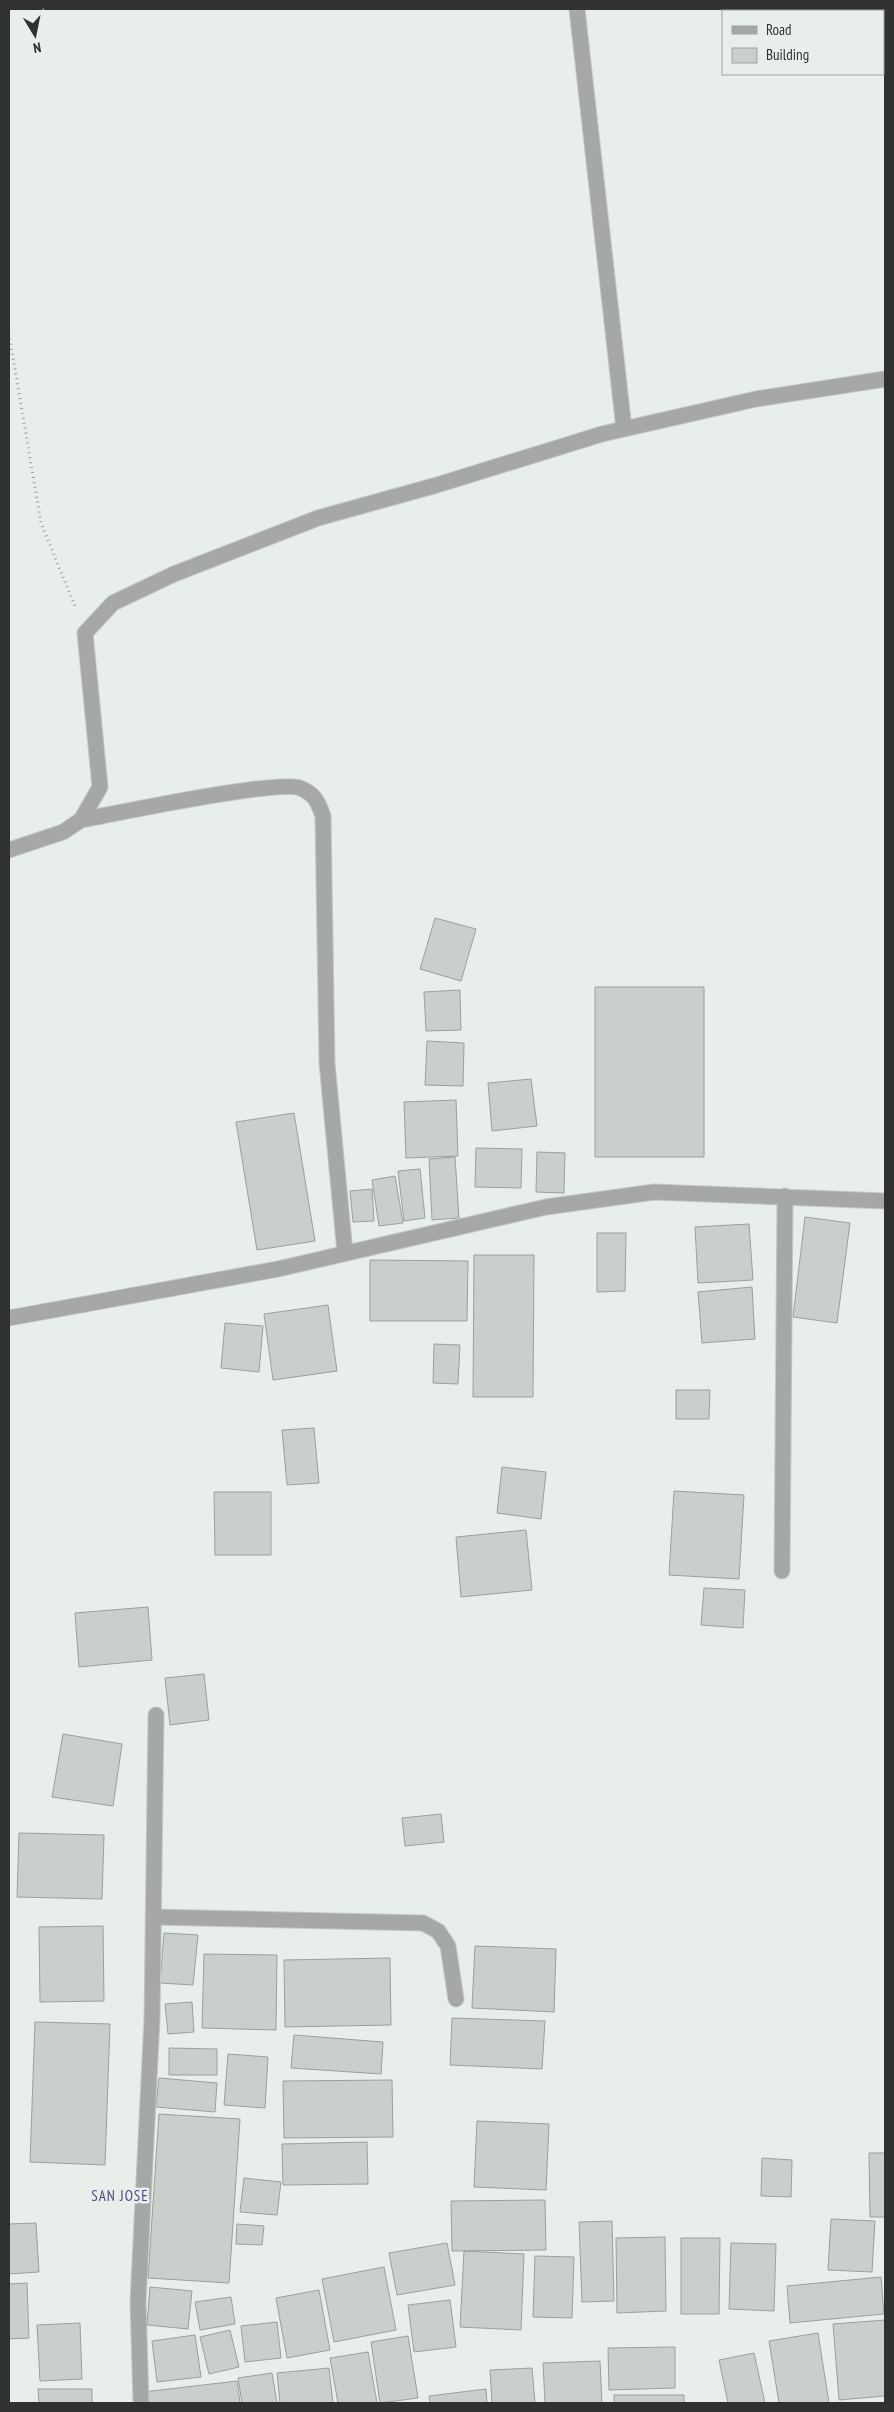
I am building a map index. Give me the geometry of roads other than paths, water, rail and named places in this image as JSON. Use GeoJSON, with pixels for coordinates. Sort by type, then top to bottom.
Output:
{"type":"FeatureCollection","features":[{"type":"Feature","properties":{"kind":"street"},"geometry":{"type":"LineString","coordinates":[[577,9],[624,429]]}},
{"type":"Feature","properties":{"kind":"street"},"geometry":{"type":"LineString","coordinates":[[81,820],[100,788],[86,633],[113,603],[174,574],[318,518],[437,486],[624,429],[756,399],[885,379]]}},
{"type":"Feature","properties":{"kind":"street"},"geometry":{"type":"LineString","coordinates":[[9,850],[63,832],[81,820],[265,788],[299,787],[316,798],[323,816],[327,1063],[345,1253]]}},
{"type":"Feature","properties":{"kind":"street"},"geometry":{"type":"LineString","coordinates":[[9,1318],[278,1269],[546,1207],[654,1192],[885,1201]]}},
{"type":"Feature","properties":{"kind":"street"},"geometry":{"type":"LineString","coordinates":[[782,1571],[785,1196]]}},
{"type":"Feature","properties":{"kind":"street"},"geometry":{"type":"LineString","coordinates":[[141,2403],[138,2302],[152,2019],[156,1715]]}},
{"type":"Feature","properties":{"kind":"street"},"geometry":{"type":"LineString","coordinates":[[153,1917],[423,1923],[438,1931],[448,1946],[456,1999]]}},
{"type":"Feature","properties":{"kind":"district","name":"SAN JOSE"},"geometry":{"type":"Point","coordinates":[120,2196]}}]}
